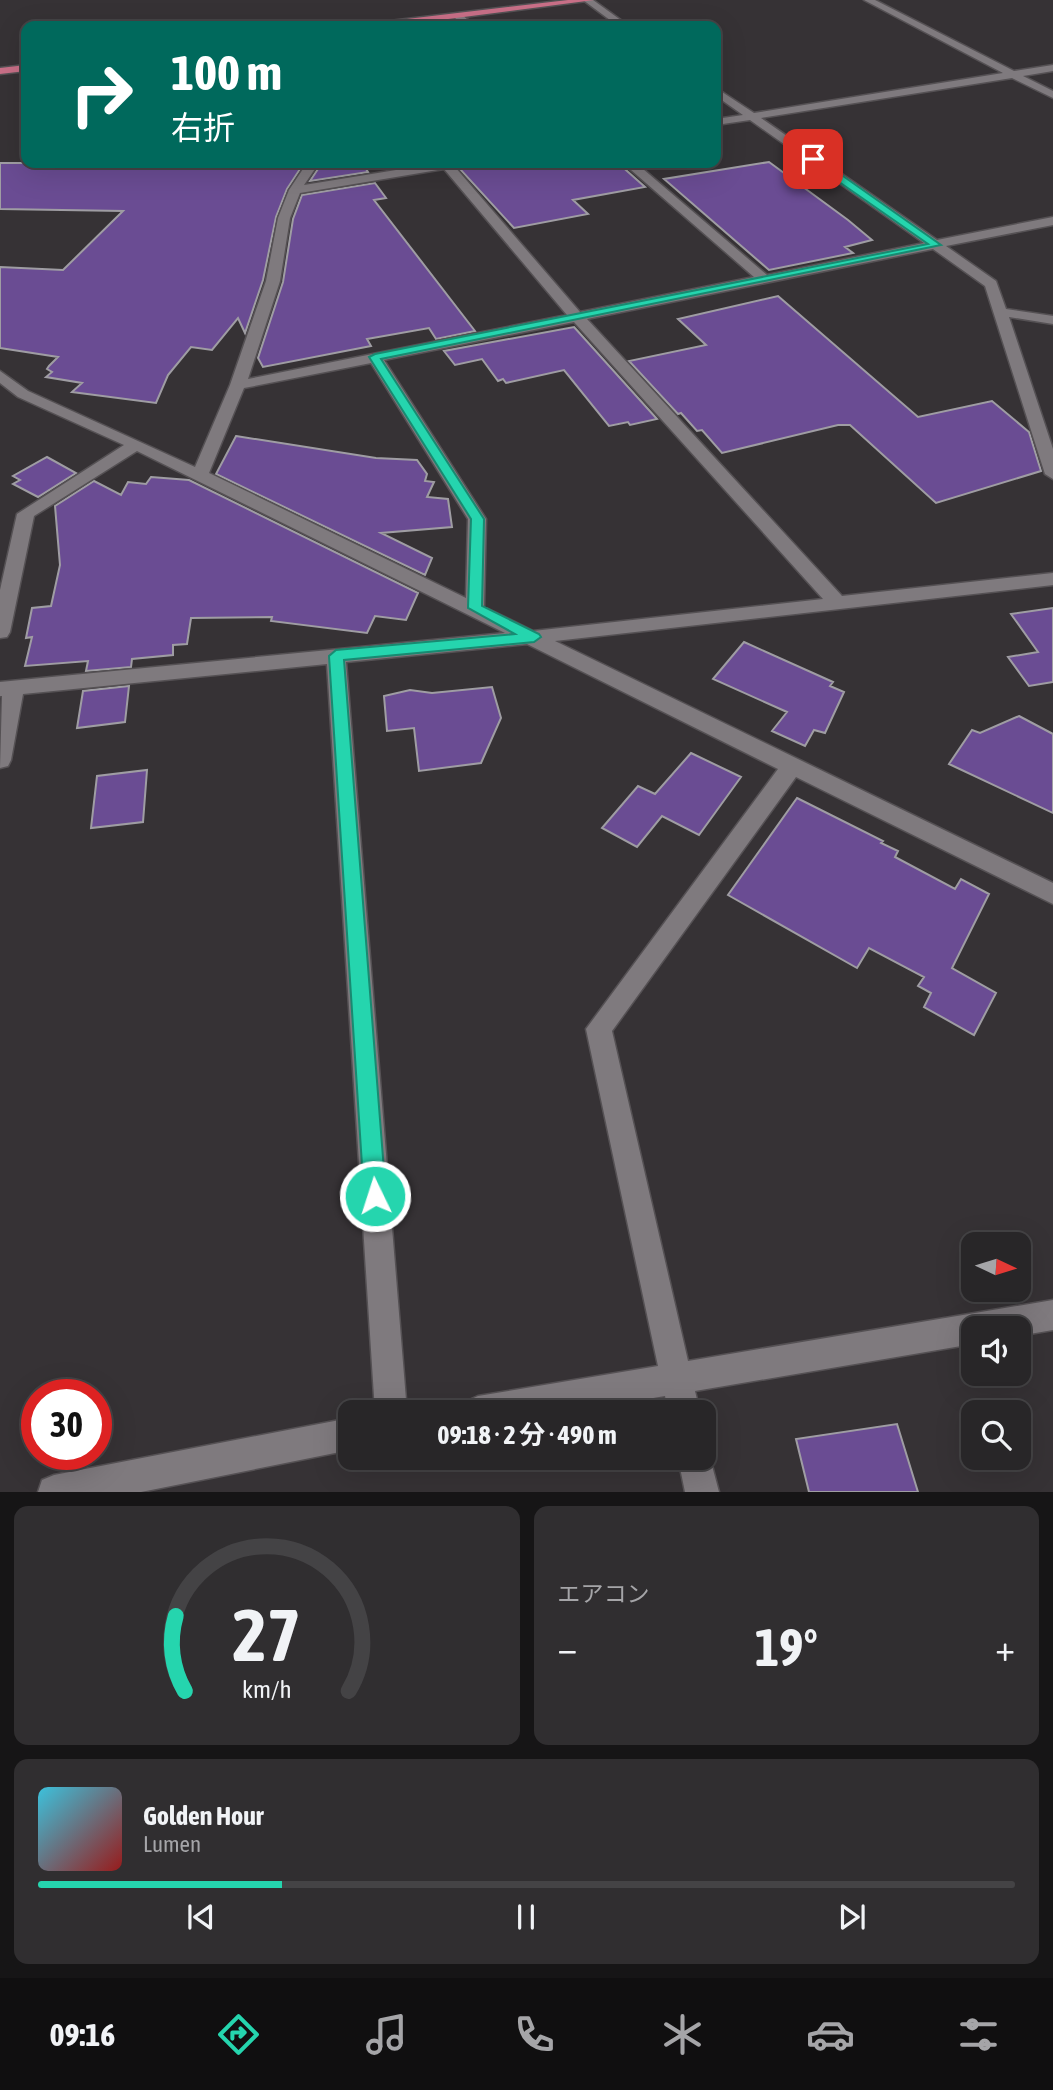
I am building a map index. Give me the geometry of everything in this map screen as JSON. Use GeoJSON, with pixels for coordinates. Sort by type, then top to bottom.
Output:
{"type":"FeatureCollection","features":[{"type":"Feature","properties":{"kind":"main road"},"geometry":{"type":"LineString","coordinates":[[432,21],[541,3],[589,0]]}},
{"type":"Feature","properties":{"kind":"main road"},"geometry":{"type":"LineString","coordinates":[[0,71],[21,69]]}},
{"type":"Feature","properties":{"kind":"street"},"geometry":{"type":"LineString","coordinates":[[589,0],[617,21]]}},
{"type":"Feature","properties":{"kind":"street"},"geometry":{"type":"LineString","coordinates":[[868,0],[1053,95]]}},
{"type":"Feature","properties":{"kind":"street"},"geometry":{"type":"LineString","coordinates":[[458,16],[464,21]]}},
{"type":"Feature","properties":{"kind":"street"},"geometry":{"type":"LineString","coordinates":[[721,121],[1053,68]]}},
{"type":"Feature","properties":{"kind":"street"},"geometry":{"type":"LineString","coordinates":[[721,95],[991,284],[1053,474]]}},
{"type":"Feature","properties":{"kind":"street"},"geometry":{"type":"LineString","coordinates":[[200,475],[238,385],[273,281],[284,218],[295,190],[310,168]]}},
{"type":"Feature","properties":{"kind":"street"},"geometry":{"type":"LineString","coordinates":[[295,190],[427,168]]}},
{"type":"Feature","properties":{"kind":"street"},"geometry":{"type":"LineString","coordinates":[[454,168],[578,317],[836,601]]}},
{"type":"Feature","properties":{"kind":"street"},"geometry":{"type":"LineString","coordinates":[[635,168],[764,279]]}},
{"type":"Feature","properties":{"kind":"street"},"geometry":{"type":"LineString","coordinates":[[238,385],[1053,221]]}},
{"type":"Feature","properties":{"kind":"street"},"geometry":{"type":"LineString","coordinates":[[1001,312],[1053,320]]}},
{"type":"Feature","properties":{"kind":"street"},"geometry":{"type":"LineString","coordinates":[[375,357],[477,519],[475,608]]}},
{"type":"Feature","properties":{"kind":"street"},"geometry":{"type":"LineString","coordinates":[[0,375],[23,394],[136,444],[475,608],[1053,894]]}},
{"type":"Feature","properties":{"kind":"street"},"geometry":{"type":"LineString","coordinates":[[0,632],[26,514],[136,444]]}},
{"type":"Feature","properties":{"kind":"street"},"geometry":{"type":"LineString","coordinates":[[0,760],[7,688],[534,637],[836,601],[1053,579]]}},
{"type":"Feature","properties":{"kind":"street"},"geometry":{"type":"LineString","coordinates":[[336,656],[390,1400]]}},
{"type":"Feature","properties":{"kind":"street"},"geometry":{"type":"LineString","coordinates":[[681,1400],[599,1029],[792,766]]}},
{"type":"Feature","properties":{"kind":"street"},"geometry":{"type":"LineString","coordinates":[[1031,1319],[1053,1315]]}},
{"type":"Feature","properties":{"kind":"street"},"geometry":{"type":"LineString","coordinates":[[553,1400],[961,1331]]}},
{"type":"Feature","properties":{"kind":"street"},"geometry":{"type":"LineString","coordinates":[[54,1492],[338,1436]]}},
{"type":"Feature","properties":{"kind":"street"},"geometry":{"type":"LineString","coordinates":[[697,1470],[702,1492]]}},
{"type":"Feature","properties":{"kind":"building"},"geometry":{"type":"Polygon","coordinates":[[[769,162],[872,240],[845,247],[853,253],[769,270],[664,179],[769,162]]]}},
{"type":"Feature","properties":{"kind":"building"},"geometry":{"type":"Polygon","coordinates":[[[0,163],[21,163],[21,168],[301,168],[287,189],[276,217],[263,280],[245,333],[238,318],[212,350],[191,347],[168,375],[156,403],[72,392],[82,383],[46,377],[52,372],[47,369],[58,357],[0,348],[0,267],[63,270],[123,211],[0,209],[0,163]]]}},
{"type":"Feature","properties":{"kind":"building"},"geometry":{"type":"Polygon","coordinates":[[[319,168],[365,168],[368,172],[310,181],[319,168]]]}},
{"type":"Feature","properties":{"kind":"building"},"geometry":{"type":"Polygon","coordinates":[[[459,168],[624,168],[645,187],[573,200],[588,214],[514,228],[459,168]]]}},
{"type":"Feature","properties":{"kind":"building"},"geometry":{"type":"Polygon","coordinates":[[[375,183],[386,198],[374,200],[475,331],[436,339],[429,328],[367,339],[371,346],[263,367],[258,358],[283,282],[293,219],[302,195],[375,183]]]}},
{"type":"Feature","properties":{"kind":"building"},"geometry":{"type":"Polygon","coordinates":[[[778,296],[918,417],[992,401],[1029,432],[1041,471],[936,503],[850,425],[838,425],[722,453],[702,430],[697,431],[681,413],[678,414],[629,361],[706,345],[678,319],[778,296]]]}},
{"type":"Feature","properties":{"kind":"building"},"geometry":{"type":"Polygon","coordinates":[[[574,327],[657,419],[609,426],[564,370],[506,383],[503,379],[498,381],[482,359],[455,365],[444,351],[574,327]]]}},
{"type":"Feature","properties":{"kind":"building"},"geometry":{"type":"Polygon","coordinates":[[[236,436],[376,458],[417,460],[427,474],[425,481],[434,482],[427,497],[448,499],[452,527],[381,533],[432,558],[425,575],[216,474],[236,436]]]}},
{"type":"Feature","properties":{"kind":"building"},"geometry":{"type":"Polygon","coordinates":[[[47,457],[76,473],[38,497],[13,484],[20,480],[13,476],[47,457]]]}},
{"type":"Feature","properties":{"kind":"building"},"geometry":{"type":"Polygon","coordinates":[[[151,477],[189,480],[418,593],[406,620],[375,616],[367,633],[271,621],[272,617],[191,618],[187,644],[173,645],[173,655],[132,659],[131,667],[86,671],[88,661],[25,666],[32,637],[26,638],[32,608],[51,606],[60,565],[55,506],[94,481],[121,495],[128,482],[146,484],[151,477]]]}},
{"type":"Feature","properties":{"kind":"building"},"geometry":{"type":"Polygon","coordinates":[[[1053,608],[1053,682],[1029,686],[1008,657],[1038,652],[1011,614],[1053,608]]]}},
{"type":"Feature","properties":{"kind":"building"},"geometry":{"type":"Polygon","coordinates":[[[744,642],[833,682],[830,686],[844,692],[825,733],[814,730],[805,746],[772,731],[787,712],[713,679],[744,642]]]}},
{"type":"Feature","properties":{"kind":"building"},"geometry":{"type":"Polygon","coordinates":[[[129,686],[125,722],[77,728],[83,691],[129,686]]]}},
{"type":"Feature","properties":{"kind":"building"},"geometry":{"type":"Polygon","coordinates":[[[492,687],[501,718],[481,763],[419,771],[414,728],[387,731],[384,696],[410,690],[432,693],[492,687]]]}},
{"type":"Feature","properties":{"kind":"building"},"geometry":{"type":"Polygon","coordinates":[[[1019,716],[1053,734],[1053,813],[949,764],[972,730],[980,733],[1019,716]]]}},
{"type":"Feature","properties":{"kind":"building"},"geometry":{"type":"Polygon","coordinates":[[[691,753],[741,777],[699,835],[662,816],[637,847],[602,828],[638,786],[655,794],[691,753]]]}},
{"type":"Feature","properties":{"kind":"building"},"geometry":{"type":"Polygon","coordinates":[[[147,770],[143,822],[91,828],[97,776],[147,770]]]}},
{"type":"Feature","properties":{"kind":"building"},"geometry":{"type":"Polygon","coordinates":[[[797,798],[883,841],[881,843],[898,851],[895,857],[955,889],[961,879],[989,894],[952,968],[996,993],[974,1035],[924,1007],[931,993],[918,986],[924,977],[869,948],[857,968],[728,895],[797,798]]]}},
{"type":"Feature","properties":{"kind":"building"},"geometry":{"type":"Polygon","coordinates":[[[897,1424],[918,1492],[809,1492],[796,1439],[897,1424]]]}},
{"type":"Feature","properties":{"kind":"route"},"geometry":{"type":"LineString","coordinates":[[375,1196],[336,656],[534,637],[475,608],[477,519],[375,357],[936,245],[813,159]]}}]}
